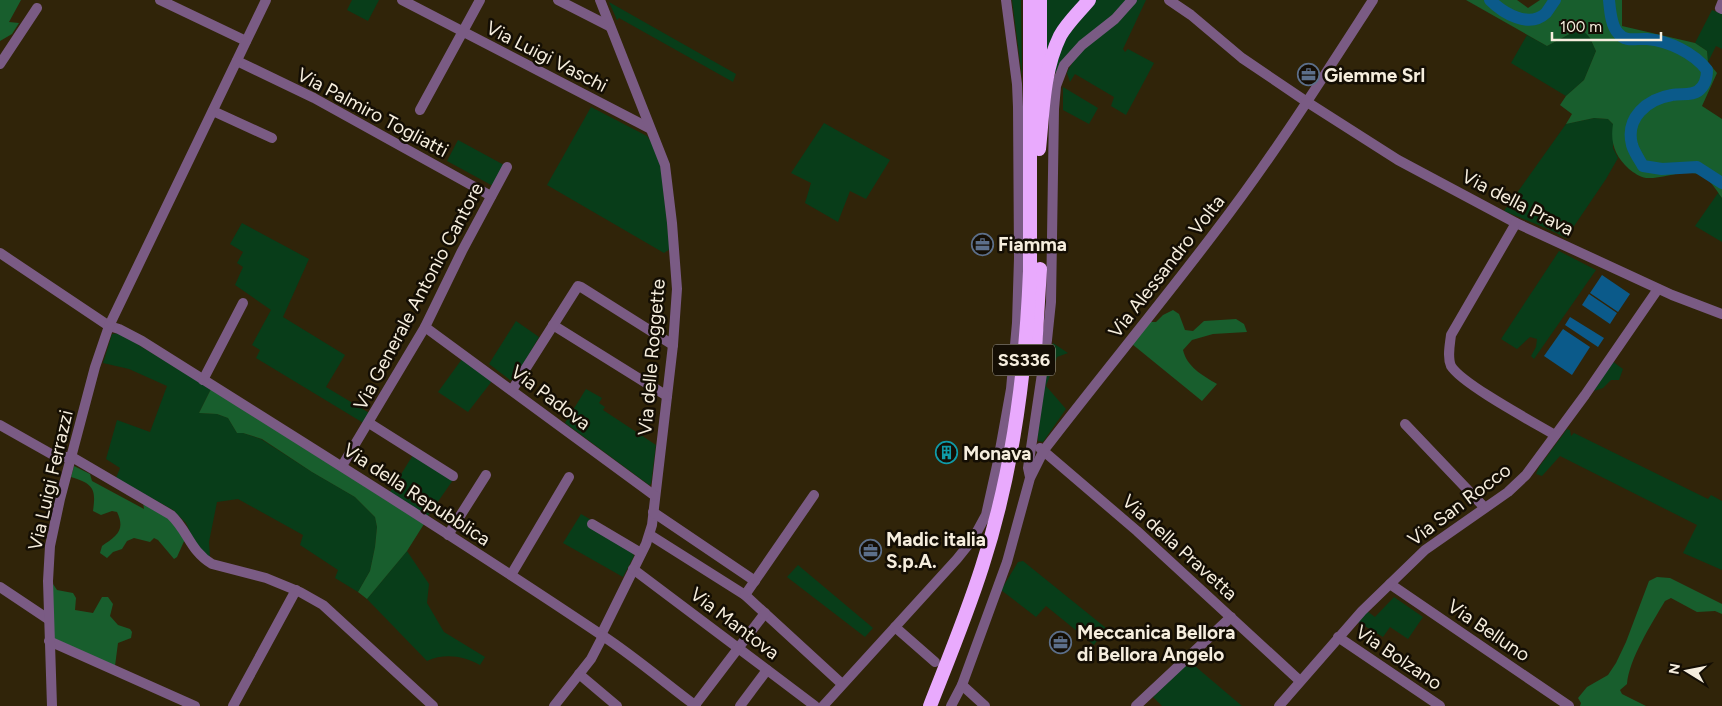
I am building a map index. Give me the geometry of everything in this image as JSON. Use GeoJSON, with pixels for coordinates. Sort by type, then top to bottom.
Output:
{"type":"FeatureCollection","features":[{"type":"Feature","properties":{"kind":"highway","name":"SS336"},"geometry":{"type":"LineString","coordinates":[[930,706],[960,632],[992,535],[1012,447],[1020,394],[1030,271],[1029,0]]}},
{"type":"Feature","properties":{"kind":"highway","name":"SS336"},"geometry":{"type":"LineString","coordinates":[[939,706],[968,635],[991,571],[1005,521],[1021,448],[1032,378],[1040,271],[1040,0]]}},
{"type":"Feature","properties":{"kind":"highway"},"geometry":{"type":"LineString","coordinates":[[1039,149],[1051,56],[1061,34],[1089,0]]}},
{"type":"Feature","properties":{"kind":"street"},"geometry":{"type":"LineString","coordinates":[[160,0],[246,41]]}},
{"type":"Feature","properties":{"kind":"street","name":"Via Luigi Ferrazzi"},"geometry":{"type":"LineString","coordinates":[[52,706],[48,619],[48,562],[50,546],[60,499],[95,367],[109,326],[266,0]]}},
{"type":"Feature","properties":{"kind":"street","name":"Via Luigi Vaschi"},"geometry":{"type":"LineString","coordinates":[[402,0],[649,128]]}},
{"type":"Feature","properties":{"kind":"street"},"geometry":{"type":"LineString","coordinates":[[420,110],[480,0]]}},
{"type":"Feature","properties":{"kind":"street"},"geometry":{"type":"LineString","coordinates":[[558,0],[609,26]]}},
{"type":"Feature","properties":{"kind":"street"},"geometry":{"type":"LineString","coordinates":[[823,706],[964,550],[986,515],[1004,427],[1015,355],[1019,258],[1017,84],[1006,0]]}},
{"type":"Feature","properties":{"kind":"street"},"geometry":{"type":"LineString","coordinates":[[1030,478],[1028,468],[1047,340],[1050,302],[1056,86],[1064,65],[1070,58],[1082,45],[1115,19],[1132,0]]}},
{"type":"Feature","properties":{"kind":"street","name":"Via della Prava"},"geometry":{"type":"LineString","coordinates":[[1169,0],[1191,14],[1242,58],[1398,160],[1516,223],[1658,289],[1722,314]]}},
{"type":"Feature","properties":{"kind":"street","name":"Via Alessandro Volta"},"geometry":{"type":"LineString","coordinates":[[950,706],[962,685],[1007,562],[1030,478],[1044,450],[1215,232],[1264,165],[1373,0]]}},
{"type":"Feature","properties":{"kind":"street","name":"Via delle Roggette"},"geometry":{"type":"LineString","coordinates":[[554,706],[591,658],[650,534],[673,345],[677,289],[665,165],[601,3]]}},
{"type":"Feature","properties":{"kind":"street"},"geometry":{"type":"LineString","coordinates":[[1722,3],[1720,8],[1722,9]]}},
{"type":"Feature","properties":{"kind":"street"},"geometry":{"type":"LineString","coordinates":[[0,64],[37,8]]}},
{"type":"Feature","properties":{"kind":"street","name":"Via Palmiro Togliatti"},"geometry":{"type":"LineString","coordinates":[[237,61],[319,101],[491,196]]}},
{"type":"Feature","properties":{"kind":"street"},"geometry":{"type":"LineString","coordinates":[[213,111],[272,138]]}},
{"type":"Feature","properties":{"kind":"street","name":"Via Generale Antonio Cantore"},"geometry":{"type":"LineString","coordinates":[[342,466],[425,327],[462,251],[507,167]]}},
{"type":"Feature","properties":{"kind":"street"},"geometry":{"type":"LineString","coordinates":[[1516,223],[1452,335],[1449,351],[1451,365],[1465,380],[1555,435]]}},
{"type":"Feature","properties":{"kind":"street","name":"Via della Repubblica"},"geometry":{"type":"LineString","coordinates":[[0,253],[109,326],[142,341],[342,466],[511,575],[602,635],[695,706]]}},
{"type":"Feature","properties":{"kind":"street"},"geometry":{"type":"LineString","coordinates":[[512,390],[575,289],[579,286],[673,345]]}},
{"type":"Feature","properties":{"kind":"street","name":"Via San Rocco"},"geometry":{"type":"LineString","coordinates":[[1279,706],[1338,637],[1425,550],[1517,485],[1526,476],[1658,289]]}},
{"type":"Feature","properties":{"kind":"street"},"geometry":{"type":"LineString","coordinates":[[203,380],[243,303]]}},
{"type":"Feature","properties":{"kind":"street"},"geometry":{"type":"LineString","coordinates":[[553,325],[667,396]]}},
{"type":"Feature","properties":{"kind":"street","name":"Via Padova"},"geometry":{"type":"LineString","coordinates":[[425,327],[655,496]]}},
{"type":"Feature","properties":{"kind":"street"},"geometry":{"type":"LineString","coordinates":[[369,423],[453,476]]}},
{"type":"Feature","properties":{"kind":"street"},"geometry":{"type":"LineString","coordinates":[[1405,424],[1484,507]]}},
{"type":"Feature","properties":{"kind":"street"},"geometry":{"type":"LineString","coordinates":[[0,425],[54,455],[72,457],[171,515],[183,528],[199,555],[212,564],[266,578],[296,590],[323,605],[434,706]]}},
{"type":"Feature","properties":{"kind":"street","name":"Via della Pravetta"},"geometry":{"type":"LineString","coordinates":[[1033,443],[1044,450],[1137,531],[1300,681]]}},
{"type":"Feature","properties":{"kind":"street"},"geometry":{"type":"LineString","coordinates":[[448,535],[486,475]]}},
{"type":"Feature","properties":{"kind":"street"},"geometry":{"type":"LineString","coordinates":[[511,575],[569,477]]}},
{"type":"Feature","properties":{"kind":"street"},"geometry":{"type":"LineString","coordinates":[[745,595],[814,495]]}},
{"type":"Feature","properties":{"kind":"street"},"geometry":{"type":"LineString","coordinates":[[653,512],[755,581]]}},
{"type":"Feature","properties":{"kind":"street"},"geometry":{"type":"LineString","coordinates":[[592,524],[641,553]]}},
{"type":"Feature","properties":{"kind":"street"},"geometry":{"type":"LineString","coordinates":[[650,534],[745,595],[842,684]]}},
{"type":"Feature","properties":{"kind":"street","name":"Via Mantova"},"geometry":{"type":"LineString","coordinates":[[633,569],[815,706]]}},
{"type":"Feature","properties":{"kind":"street","name":"Via Belluno"},"geometry":{"type":"LineString","coordinates":[[1390,584],[1569,706]]}},
{"type":"Feature","properties":{"kind":"street"},"geometry":{"type":"LineString","coordinates":[[0,587],[48,619]]}},
{"type":"Feature","properties":{"kind":"street"},"geometry":{"type":"LineString","coordinates":[[233,706],[296,590]]}},
{"type":"Feature","properties":{"kind":"street"},"geometry":{"type":"LineString","coordinates":[[695,706],[765,613]]}},
{"type":"Feature","properties":{"kind":"street"},"geometry":{"type":"LineString","coordinates":[[1136,706],[1231,617]]}},
{"type":"Feature","properties":{"kind":"street"},"geometry":{"type":"LineString","coordinates":[[895,628],[935,662]]}},
{"type":"Feature","properties":{"kind":"street","name":"Via Bolzano"},"geometry":{"type":"LineString","coordinates":[[1338,637],[1440,706]]}},
{"type":"Feature","properties":{"kind":"street"},"geometry":{"type":"LineString","coordinates":[[49,640],[195,706]]}},
{"type":"Feature","properties":{"kind":"street"},"geometry":{"type":"LineString","coordinates":[[740,706],[767,670]]}},
{"type":"Feature","properties":{"kind":"street"},"geometry":{"type":"LineString","coordinates":[[580,674],[617,706]]}},
{"type":"Feature","properties":{"kind":"street"},"geometry":{"type":"LineString","coordinates":[[962,685],[985,706]]}},
{"type":"Feature","properties":{"kind":"green space"},"geometry":{"type":"Polygon","coordinates":[[[0,0],[21,0],[9,22],[19,23],[12,34],[0,41],[0,0]]]}},
{"type":"Feature","properties":{"kind":"green space"},"geometry":{"type":"Polygon","coordinates":[[[352,0],[379,0],[368,21],[347,10],[352,0]]]}},
{"type":"Feature","properties":{"kind":"green space"},"geometry":{"type":"Polygon","coordinates":[[[1012,0],[1021,0],[1022,77],[1012,0]]]}},
{"type":"Feature","properties":{"kind":"green space"},"geometry":{"type":"Polygon","coordinates":[[[1044,0],[1082,0],[1045,60],[1044,0]]]}},
{"type":"Feature","properties":{"kind":"green space"},"geometry":{"type":"Polygon","coordinates":[[[1093,0],[1127,0],[1058,72],[1052,73],[1061,44],[1093,0]]]}},
{"type":"Feature","properties":{"kind":"green space"},"geometry":{"type":"Polygon","coordinates":[[[1137,0],[1146,0],[1123,49],[1125,52],[1128,49],[1154,63],[1126,115],[1111,106],[1114,97],[1075,74],[1070,82],[1067,73],[1077,57],[1122,18],[1137,0]]]}},
{"type":"Feature","properties":{"kind":"green space"},"geometry":{"type":"Polygon","coordinates":[[[1466,0],[1517,0],[1528,8],[1540,0],[1622,0],[1622,26],[1695,43],[1707,51],[1708,62],[1717,73],[1702,106],[1722,119],[1722,198],[1710,182],[1701,175],[1681,173],[1646,178],[1633,172],[1617,154],[1612,137],[1613,124],[1608,119],[1594,118],[1566,124],[1572,114],[1560,105],[1566,96],[1584,80],[1596,51],[1590,38],[1581,28],[1547,46],[1466,0]]]}},
{"type":"Feature","properties":{"kind":"green space"},"geometry":{"type":"Polygon","coordinates":[[[609,2],[736,74],[733,82],[619,18],[617,20],[609,2]]]}},
{"type":"Feature","properties":{"kind":"green space"},"geometry":{"type":"Polygon","coordinates":[[[1712,10],[1722,14],[1722,49],[1716,46],[1708,62],[1707,51],[1695,43],[1712,10]]]}},
{"type":"Feature","properties":{"kind":"green space"},"geometry":{"type":"Polygon","coordinates":[[[1581,28],[1590,38],[1596,51],[1584,80],[1566,96],[1511,63],[1527,35],[1547,46],[1581,28]]]}},
{"type":"Feature","properties":{"kind":"green space"},"geometry":{"type":"Polygon","coordinates":[[[1063,87],[1098,108],[1089,124],[1063,110],[1063,87]]]}},
{"type":"Feature","properties":{"kind":"green space"},"geometry":{"type":"Polygon","coordinates":[[[591,107],[647,136],[654,146],[661,168],[670,249],[664,253],[547,185],[591,107]]]}},
{"type":"Feature","properties":{"kind":"green space"},"geometry":{"type":"Polygon","coordinates":[[[1594,118],[1608,119],[1613,124],[1613,148],[1618,158],[1566,238],[1504,211],[1566,124],[1594,118]]]}},
{"type":"Feature","properties":{"kind":"green space"},"geometry":{"type":"Polygon","coordinates":[[[824,123],[890,160],[866,199],[850,191],[838,222],[805,203],[811,183],[791,173],[824,123]]]}},
{"type":"Feature","properties":{"kind":"green space"},"geometry":{"type":"Polygon","coordinates":[[[458,140],[504,165],[493,186],[447,161],[458,140]]]}},
{"type":"Feature","properties":{"kind":"green space"},"geometry":{"type":"Polygon","coordinates":[[[1718,193],[1722,198],[1722,242],[1695,226],[1718,193]]]}},
{"type":"Feature","properties":{"kind":"green space"},"geometry":{"type":"Polygon","coordinates":[[[242,223],[309,259],[283,317],[345,355],[326,387],[371,414],[365,424],[256,358],[260,350],[252,345],[271,310],[235,285],[243,267],[237,263],[243,252],[230,244],[242,223]]]}},
{"type":"Feature","properties":{"kind":"green space"},"geometry":{"type":"Polygon","coordinates":[[[1559,251],[1596,270],[1534,359],[1531,356],[1536,347],[1537,339],[1530,337],[1517,349],[1501,339],[1559,251]]]}},
{"type":"Feature","properties":{"kind":"green space"},"geometry":{"type":"Polygon","coordinates":[[[1173,310],[1179,314],[1185,330],[1193,331],[1204,321],[1236,319],[1244,324],[1247,332],[1213,334],[1192,340],[1183,350],[1192,366],[1217,384],[1202,401],[1132,344],[1150,322],[1156,322],[1163,315],[1173,310]]]}},
{"type":"Feature","properties":{"kind":"green space"},"geometry":{"type":"Polygon","coordinates":[[[516,321],[539,337],[514,380],[510,380],[489,364],[516,321]]]}},
{"type":"Feature","properties":{"kind":"green space"},"geometry":{"type":"Polygon","coordinates":[[[119,333],[211,389],[199,413],[217,414],[228,418],[237,433],[261,439],[355,497],[375,517],[377,527],[370,571],[358,592],[335,578],[338,570],[300,545],[303,535],[238,499],[217,502],[209,542],[210,559],[195,543],[186,523],[173,510],[116,478],[120,468],[106,459],[117,420],[150,432],[167,386],[129,369],[103,363],[112,334],[119,333]]]}},
{"type":"Feature","properties":{"kind":"green space"},"geometry":{"type":"Polygon","coordinates":[[[1053,343],[1068,353],[1057,357],[1046,386],[1066,409],[1043,442],[1038,441],[1038,434],[1047,365],[1053,343]]]}},
{"type":"Feature","properties":{"kind":"green space"},"geometry":{"type":"Polygon","coordinates":[[[462,359],[492,381],[468,412],[438,392],[462,359]]]}},
{"type":"Feature","properties":{"kind":"green space"},"geometry":{"type":"Polygon","coordinates":[[[1612,361],[1623,369],[1619,380],[1611,380],[1603,388],[1594,391],[1612,361]]]}},
{"type":"Feature","properties":{"kind":"green space"},"geometry":{"type":"Polygon","coordinates":[[[211,389],[424,524],[407,551],[367,599],[358,592],[370,571],[377,527],[375,517],[355,497],[312,472],[262,439],[237,433],[228,418],[217,414],[199,413],[211,389]]]}},
{"type":"Feature","properties":{"kind":"green space"},"geometry":{"type":"Polygon","coordinates":[[[586,389],[602,398],[599,403],[605,407],[603,410],[656,445],[651,484],[649,485],[565,423],[586,389]]]}},
{"type":"Feature","properties":{"kind":"green space"},"geometry":{"type":"Polygon","coordinates":[[[1567,429],[1570,430],[1571,436],[1574,433],[1708,499],[1711,495],[1722,501],[1722,570],[1683,553],[1697,525],[1560,456],[1542,476],[1536,474],[1539,467],[1567,429]]]}},
{"type":"Feature","properties":{"kind":"green space"},"geometry":{"type":"Polygon","coordinates":[[[413,455],[453,480],[428,516],[390,492],[413,455]]]}},
{"type":"Feature","properties":{"kind":"green space"},"geometry":{"type":"Polygon","coordinates":[[[74,466],[90,474],[92,481],[144,509],[143,502],[177,524],[185,539],[177,557],[174,559],[158,540],[154,538],[150,542],[134,538],[127,541],[122,549],[113,552],[107,558],[100,553],[102,546],[118,532],[120,519],[117,512],[112,511],[101,515],[93,511],[94,497],[92,488],[85,482],[71,477],[74,466]]]}},
{"type":"Feature","properties":{"kind":"green space"},"geometry":{"type":"Polygon","coordinates":[[[581,514],[593,521],[633,553],[634,556],[623,577],[563,543],[581,514]]]}},
{"type":"Feature","properties":{"kind":"green space"},"geometry":{"type":"Polygon","coordinates":[[[407,551],[429,584],[427,603],[444,632],[485,657],[480,665],[467,659],[447,656],[427,661],[367,599],[407,551]]]}},
{"type":"Feature","properties":{"kind":"green space"},"geometry":{"type":"Polygon","coordinates":[[[1023,561],[1106,628],[1094,645],[1046,606],[1036,617],[1001,590],[1018,562],[1023,561]]]}},
{"type":"Feature","properties":{"kind":"green space"},"geometry":{"type":"Polygon","coordinates":[[[798,565],[873,628],[865,637],[787,577],[798,565]]]}},
{"type":"Feature","properties":{"kind":"green space"},"geometry":{"type":"Polygon","coordinates":[[[1657,577],[1670,578],[1722,604],[1722,614],[1715,611],[1697,612],[1671,598],[1665,601],[1636,653],[1627,684],[1620,690],[1622,694],[1646,706],[1580,706],[1581,703],[1578,698],[1587,687],[1608,675],[1616,663],[1649,581],[1657,577]]]}},
{"type":"Feature","properties":{"kind":"green space"},"geometry":{"type":"Polygon","coordinates":[[[53,584],[57,590],[73,593],[76,598],[75,610],[93,613],[102,597],[108,597],[113,604],[110,616],[118,625],[130,629],[132,632],[131,638],[118,643],[115,666],[53,638],[53,584]]]}},
{"type":"Feature","properties":{"kind":"green space"},"geometry":{"type":"Polygon","coordinates":[[[1394,597],[1423,617],[1408,639],[1390,627],[1383,637],[1358,622],[1367,611],[1375,617],[1394,597]]]}},
{"type":"Feature","properties":{"kind":"green space"},"geometry":{"type":"Polygon","coordinates":[[[1189,661],[1242,706],[1162,706],[1153,697],[1189,661]]]}},
{"type":"Feature","properties":{"kind":"water"},"geometry":{"type":"Polygon","coordinates":[[[1602,275],[1630,294],[1618,312],[1590,293],[1602,275]]]}},
{"type":"Feature","properties":{"kind":"water"},"geometry":{"type":"Polygon","coordinates":[[[1589,294],[1617,313],[1610,324],[1582,305],[1589,294]]]}},
{"type":"Feature","properties":{"kind":"water"},"geometry":{"type":"Polygon","coordinates":[[[1570,317],[1604,338],[1598,347],[1565,325],[1570,317]]]}},
{"type":"Feature","properties":{"kind":"water"},"geometry":{"type":"Polygon","coordinates":[[[1563,329],[1590,347],[1572,375],[1544,356],[1563,329]]]}},
{"type":"Feature","properties":{"kind":"waterway"},"geometry":{"type":"LineString","coordinates":[[1490,0],[1509,14],[1532,20],[1546,13],[1555,0]]}},
{"type":"Feature","properties":{"kind":"waterway"},"geometry":{"type":"LineString","coordinates":[[1609,0],[1612,22],[1621,36],[1628,39],[1655,40],[1672,45],[1688,53],[1707,70],[1705,82],[1698,91],[1663,97],[1647,105],[1635,118],[1632,126],[1632,145],[1643,166],[1662,169],[1697,167],[1722,183]]}},
{"type":"Feature","properties":{"kind":"place","name":"Giemme Srl"},"geometry":{"type":"Point","coordinates":[1308,75]}},
{"type":"Feature","properties":{"kind":"place","name":"Fiamma"},"geometry":{"type":"Point","coordinates":[982,244]}},
{"type":"Feature","properties":{"kind":"place","name":"Monava"},"geometry":{"type":"Point","coordinates":[947,453]}},
{"type":"Feature","properties":{"kind":"place","name":"Madic italia S.p.A."},"geometry":{"type":"Point","coordinates":[870,550]}},
{"type":"Feature","properties":{"kind":"place","name":"Meccanica Bellora di Bellora Angelo"},"geometry":{"type":"Point","coordinates":[1061,643]}}]}
